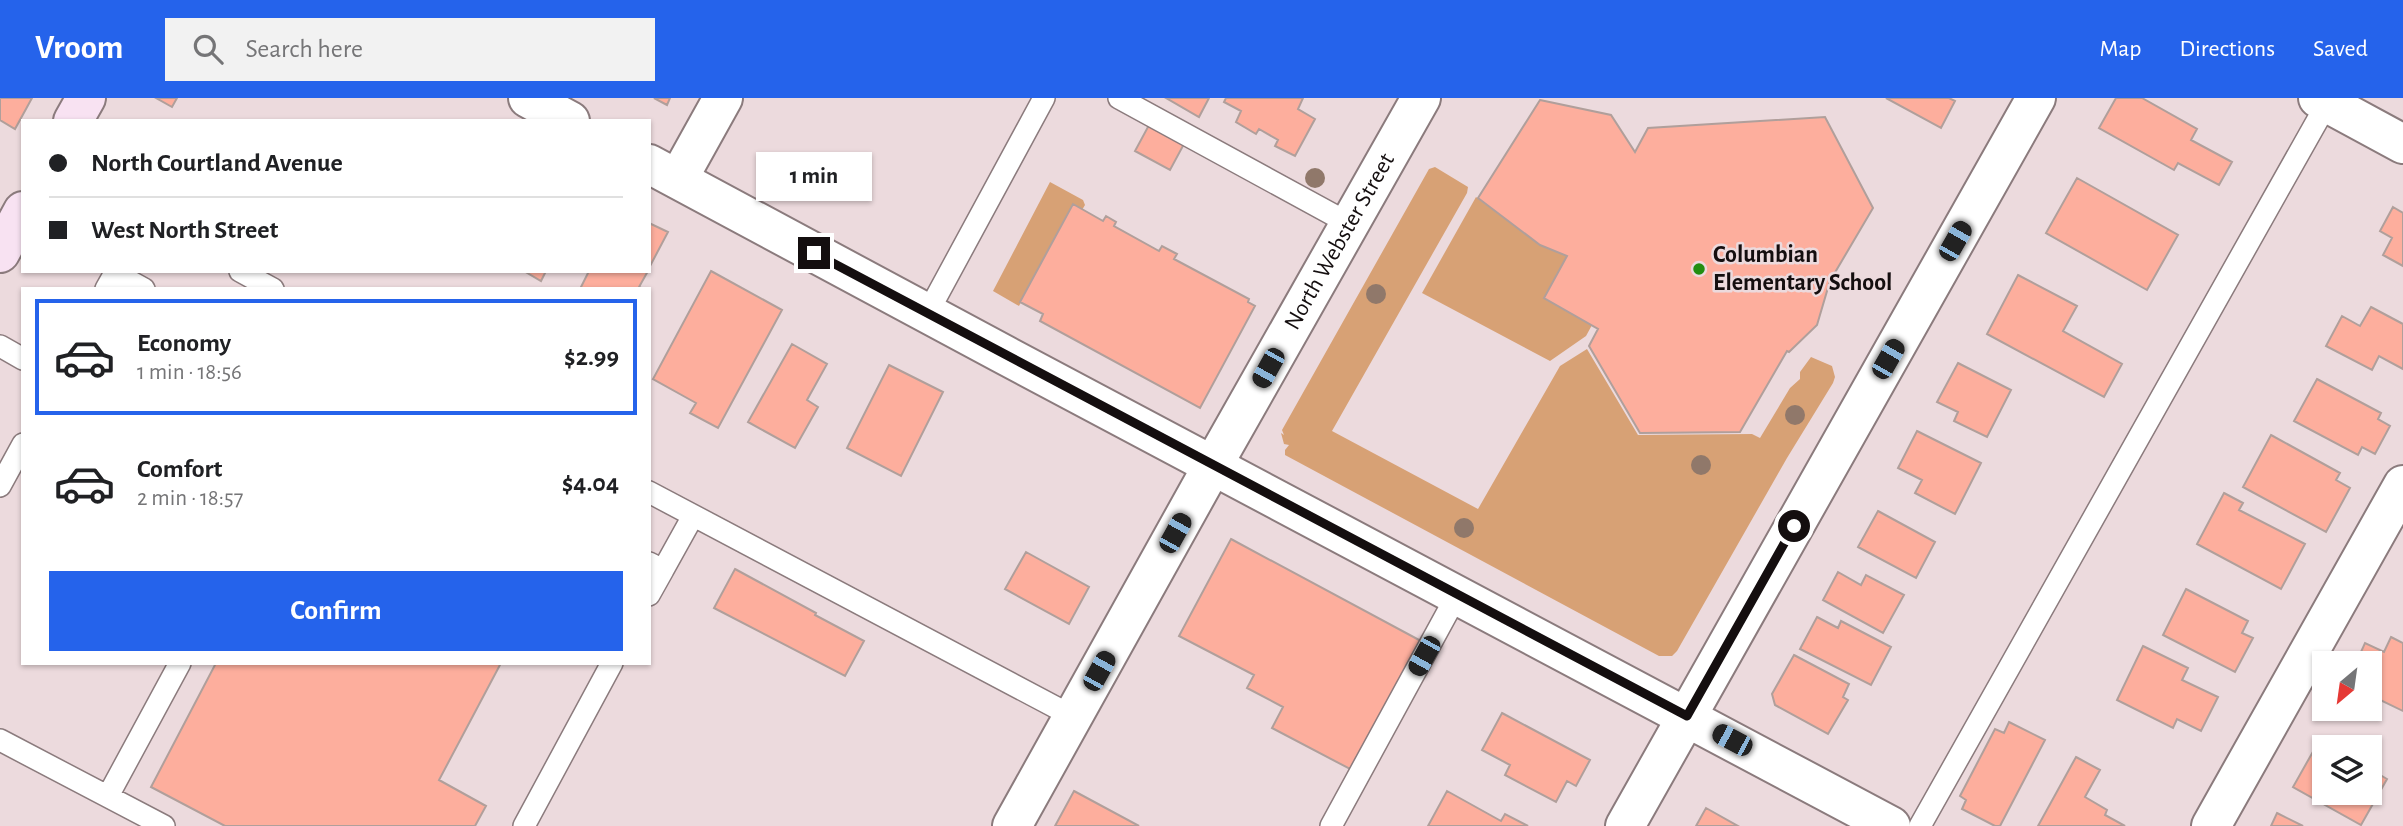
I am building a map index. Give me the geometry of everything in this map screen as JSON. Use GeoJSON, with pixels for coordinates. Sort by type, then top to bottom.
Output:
{"type":"FeatureCollection","features":[{"type":"Feature","properties":{"kind":"main road"},"geometry":{"type":"LineString","coordinates":[[74,119],[86,98]]}},
{"type":"Feature","properties":{"kind":"main road"},"geometry":{"type":"LineString","coordinates":[[0,253],[21,215]]}},
{"type":"Feature","properties":{"kind":"street"},"geometry":{"type":"LineString","coordinates":[[528,98],[566,119]]}},
{"type":"Feature","properties":{"kind":"street"},"geometry":{"type":"LineString","coordinates":[[723,98],[664,171],[1891,826]]}},
{"type":"Feature","properties":{"kind":"street","name":"North Webster Street"},"geometry":{"type":"LineString","coordinates":[[1012,826],[1421,98]]}},
{"type":"Feature","properties":{"kind":"street"},"geometry":{"type":"LineString","coordinates":[[1625,826],[2036,98]]}},
{"type":"Feature","properties":{"kind":"street"},"geometry":{"type":"LineString","coordinates":[[2325,100],[2403,144]]}},
{"type":"Feature","properties":{"kind":"street"},"geometry":{"type":"LineString","coordinates":[[2211,826],[2403,485]]}},
{"type":"Feature","properties":{"kind":"lane"},"geometry":{"type":"LineString","coordinates":[[928,314],[1044,98]]}},
{"type":"Feature","properties":{"kind":"lane"},"geometry":{"type":"LineString","coordinates":[[1119,98],[1350,224]]}},
{"type":"Feature","properties":{"kind":"lane"},"geometry":{"type":"LineString","coordinates":[[1920,826],[2325,100]]}},
{"type":"Feature","properties":{"kind":"lane"},"geometry":{"type":"LineString","coordinates":[[244,273],[269,287]]}},
{"type":"Feature","properties":{"kind":"lane"},"geometry":{"type":"LineString","coordinates":[[112,278],[138,287]]}},
{"type":"Feature","properties":{"kind":"lane"},"geometry":{"type":"LineString","coordinates":[[0,346],[21,358]]}},
{"type":"Feature","properties":{"kind":"lane"},"geometry":{"type":"LineString","coordinates":[[0,486],[21,448]]}},
{"type":"Feature","properties":{"kind":"lane"},"geometry":{"type":"LineString","coordinates":[[651,493],[1074,717]]}},
{"type":"Feature","properties":{"kind":"lane"},"geometry":{"type":"LineString","coordinates":[[651,587],[656,567],[693,516]]}},
{"type":"Feature","properties":{"kind":"lane"},"geometry":{"type":"LineString","coordinates":[[1331,826],[1457,595]]}},
{"type":"Feature","properties":{"kind":"lane"},"geometry":{"type":"LineString","coordinates":[[108,796],[179,665]]}},
{"type":"Feature","properties":{"kind":"lane"},"geometry":{"type":"LineString","coordinates":[[524,826],[611,665]]}},
{"type":"Feature","properties":{"kind":"lane"},"geometry":{"type":"LineString","coordinates":[[0,740],[164,826]]}},
{"type":"Feature","properties":{"kind":"shaded area"},"geometry":{"type":"Polygon","coordinates":[[[1435,167],[1468,187],[1467,193],[1332,431],[1478,509],[1560,366],[1587,349],[1638,435],[1752,434],[1760,438],[1790,388],[1800,379],[1800,372],[1811,357],[1832,366],[1835,377],[1833,383],[1672,656],[1659,656],[1285,455],[1289,445],[1284,444],[1282,430],[1429,169],[1435,167]]]}},
{"type":"Feature","properties":{"kind":"shaded area"},"geometry":{"type":"Polygon","coordinates":[[[1050,182],[1083,200],[1085,205],[1082,210],[1072,205],[1019,306],[993,291],[1050,182]]]}},
{"type":"Feature","properties":{"kind":"shaded area"},"geometry":{"type":"Polygon","coordinates":[[[1476,197],[1540,245],[1567,256],[1592,325],[1586,336],[1550,361],[1422,293],[1476,197]]]}},
{"type":"Feature","properties":{"kind":"building"},"geometry":{"type":"Polygon","coordinates":[[[0,98],[32,98],[15,129],[0,120],[0,98]]]}},
{"type":"Feature","properties":{"kind":"building"},"geometry":{"type":"Polygon","coordinates":[[[156,98],[177,98],[172,107],[156,98]]]}},
{"type":"Feature","properties":{"kind":"building"},"geometry":{"type":"Polygon","coordinates":[[[654,98],[670,98],[667,105],[654,98]]]}},
{"type":"Feature","properties":{"kind":"building"},"geometry":{"type":"Polygon","coordinates":[[[1166,98],[1209,98],[1199,117],[1166,98]]]}},
{"type":"Feature","properties":{"kind":"building"},"geometry":{"type":"Polygon","coordinates":[[[1226,98],[1303,98],[1298,109],[1315,119],[1295,156],[1275,146],[1278,140],[1259,129],[1256,134],[1236,122],[1241,111],[1224,102],[1226,98]]]}},
{"type":"Feature","properties":{"kind":"building"},"geometry":{"type":"Polygon","coordinates":[[[1886,98],[1949,98],[1955,101],[1941,128],[1886,98]]]}},
{"type":"Feature","properties":{"kind":"building"},"geometry":{"type":"Polygon","coordinates":[[[2116,98],[2142,98],[2197,129],[2191,140],[2232,162],[2219,185],[2178,163],[2174,170],[2099,128],[2116,98]]]}},
{"type":"Feature","properties":{"kind":"building","name":"Columbian Elementary School"},"geometry":{"type":"Polygon","coordinates":[[[1540,100],[1611,115],[1635,152],[1648,128],[1825,117],[1873,208],[1830,281],[1817,325],[1787,351],[1740,432],[1640,433],[1589,346],[1598,329],[1544,298],[1567,256],[1540,245],[1478,198],[1540,100]]]}},
{"type":"Feature","properties":{"kind":"building"},"geometry":{"type":"Polygon","coordinates":[[[1149,125],[1184,144],[1170,170],[1135,151],[1149,125]]]}},
{"type":"Feature","properties":{"kind":"building"},"geometry":{"type":"Polygon","coordinates":[[[2077,178],[2178,235],[2147,290],[2046,233],[2077,178]]]}},
{"type":"Feature","properties":{"kind":"building"},"geometry":{"type":"Polygon","coordinates":[[[1073,204],[1103,221],[1106,216],[1116,222],[1114,226],[1159,251],[1162,246],[1177,254],[1174,259],[1249,299],[1248,302],[1255,306],[1200,408],[1040,321],[1043,314],[1020,302],[1073,204]]]}},
{"type":"Feature","properties":{"kind":"building"},"geometry":{"type":"Polygon","coordinates":[[[2393,207],[2403,213],[2403,266],[2383,255],[2392,238],[2380,231],[2393,207]]]}},
{"type":"Feature","properties":{"kind":"building"},"geometry":{"type":"Polygon","coordinates":[[[651,224],[668,232],[651,264],[651,224]]]}},
{"type":"Feature","properties":{"kind":"building"},"geometry":{"type":"Polygon","coordinates":[[[711,271],[782,310],[718,428],[690,413],[696,403],[653,379],[711,271]]]}},
{"type":"Feature","properties":{"kind":"building"},"geometry":{"type":"Polygon","coordinates":[[[527,273],[545,273],[541,281],[527,273]]]}},
{"type":"Feature","properties":{"kind":"building"},"geometry":{"type":"Polygon","coordinates":[[[588,273],[647,273],[639,287],[581,287],[588,273]]]}},
{"type":"Feature","properties":{"kind":"building"},"geometry":{"type":"Polygon","coordinates":[[[2018,275],[2077,306],[2063,331],[2122,364],[2104,397],[1987,334],[2018,275]]]}},
{"type":"Feature","properties":{"kind":"building"},"geometry":{"type":"Polygon","coordinates":[[[2371,307],[2403,324],[2403,369],[2379,356],[2372,370],[2326,346],[2342,316],[2360,326],[2371,307]]]}},
{"type":"Feature","properties":{"kind":"building"},"geometry":{"type":"Polygon","coordinates":[[[792,344],[827,364],[807,400],[818,407],[795,448],[748,422],[792,344]]]}},
{"type":"Feature","properties":{"kind":"building"},"geometry":{"type":"Polygon","coordinates":[[[1958,363],[2011,390],[1987,437],[1954,421],[1958,412],[1937,402],[1958,363]]]}},
{"type":"Feature","properties":{"kind":"building"},"geometry":{"type":"Polygon","coordinates":[[[889,365],[943,392],[901,476],[847,448],[889,365]]]}},
{"type":"Feature","properties":{"kind":"building"},"geometry":{"type":"Polygon","coordinates":[[[2317,379],[2381,413],[2378,419],[2390,426],[2375,454],[2362,447],[2358,455],[2294,421],[2317,379]]]}},
{"type":"Feature","properties":{"kind":"building"},"geometry":{"type":"Polygon","coordinates":[[[1917,431],[1981,463],[1955,514],[1915,493],[1922,480],[1898,468],[1917,431]]]}},
{"type":"Feature","properties":{"kind":"building"},"geometry":{"type":"Polygon","coordinates":[[[2271,435],[2340,473],[2336,480],[2350,488],[2326,532],[2243,487],[2271,435]]]}},
{"type":"Feature","properties":{"kind":"building"},"geometry":{"type":"Polygon","coordinates":[[[2224,493],[2243,503],[2239,510],[2305,544],[2281,589],[2197,544],[2224,493]]]}},
{"type":"Feature","properties":{"kind":"building"},"geometry":{"type":"Polygon","coordinates":[[[1878,511],[1935,542],[1916,578],[1858,547],[1878,511]]]}},
{"type":"Feature","properties":{"kind":"building"},"geometry":{"type":"Polygon","coordinates":[[[1231,539],[1421,641],[1352,770],[1272,728],[1283,707],[1247,688],[1254,675],[1179,636],[1231,539]]]}},
{"type":"Feature","properties":{"kind":"building"},"geometry":{"type":"Polygon","coordinates":[[[1026,552],[1089,587],[1069,624],[1005,589],[1026,552]]]}},
{"type":"Feature","properties":{"kind":"building"},"geometry":{"type":"Polygon","coordinates":[[[735,569],[864,641],[845,676],[714,608],[735,569]]]}},
{"type":"Feature","properties":{"kind":"building"},"geometry":{"type":"Polygon","coordinates":[[[1838,572],[1861,585],[1866,575],[1904,595],[1883,633],[1823,600],[1838,572]]]}},
{"type":"Feature","properties":{"kind":"building"},"geometry":{"type":"Polygon","coordinates":[[[2186,589],[2248,621],[2242,633],[2253,638],[2235,672],[2163,635],[2186,589]]]}},
{"type":"Feature","properties":{"kind":"building"},"geometry":{"type":"Polygon","coordinates":[[[1817,617],[1838,628],[1841,621],[1891,647],[1871,685],[1800,649],[1817,617]]]}},
{"type":"Feature","properties":{"kind":"building"},"geometry":{"type":"Polygon","coordinates":[[[2391,637],[2403,643],[2403,711],[2382,701],[2382,651],[2384,652],[2391,637]]]}},
{"type":"Feature","properties":{"kind":"building"},"geometry":{"type":"Polygon","coordinates":[[[2365,643],[2382,651],[2361,651],[2365,643]]]}},
{"type":"Feature","properties":{"kind":"building"},"geometry":{"type":"Polygon","coordinates":[[[2143,646],[2188,668],[2182,680],[2218,697],[2201,731],[2177,719],[2173,728],[2117,700],[2143,646]]]}},
{"type":"Feature","properties":{"kind":"building"},"geometry":{"type":"Polygon","coordinates":[[[1794,655],[1849,684],[1843,697],[1848,700],[1828,734],[1775,705],[1772,694],[1794,655]]]}},
{"type":"Feature","properties":{"kind":"building"},"geometry":{"type":"Polygon","coordinates":[[[215,665],[500,665],[439,780],[486,806],[475,826],[225,826],[151,787],[215,665]]]}},
{"type":"Feature","properties":{"kind":"building"},"geometry":{"type":"Polygon","coordinates":[[[1502,713],[1590,760],[1576,786],[1567,781],[1556,802],[1505,775],[1510,765],[1482,750],[1502,713]]]}},
{"type":"Feature","properties":{"kind":"building"},"geometry":{"type":"Polygon","coordinates":[[[2009,722],[2045,740],[2000,826],[1995,826],[1962,809],[1966,800],[1960,796],[1995,729],[2004,733],[2009,722]]]}},
{"type":"Feature","properties":{"kind":"building"},"geometry":{"type":"Polygon","coordinates":[[[2312,753],[2312,798],[2293,787],[2312,753]]]}},
{"type":"Feature","properties":{"kind":"building"},"geometry":{"type":"Polygon","coordinates":[[[2076,757],[2100,770],[2085,797],[2107,810],[2105,815],[2125,826],[2038,826],[2076,757]]]}},
{"type":"Feature","properties":{"kind":"building"},"geometry":{"type":"Polygon","coordinates":[[[1074,791],[1139,826],[1055,826],[1074,791]]]}},
{"type":"Feature","properties":{"kind":"building"},"geometry":{"type":"Polygon","coordinates":[[[1447,791],[1501,821],[1505,814],[1528,826],[1428,826],[1447,791]]]}},
{"type":"Feature","properties":{"kind":"building"},"geometry":{"type":"Polygon","coordinates":[[[2325,805],[2372,805],[2361,825],[2325,805]]]}},
{"type":"Feature","properties":{"kind":"building"},"geometry":{"type":"Polygon","coordinates":[[[1706,808],[1738,826],[1696,826],[1706,808]]]}},
{"type":"Feature","properties":{"kind":"building"},"geometry":{"type":"Polygon","coordinates":[[[2277,813],[2303,826],[2271,826],[2277,813]]]}},
{"type":"Feature","properties":{"kind":"place","name":"Columbian Elementary School"},"geometry":{"type":"Point","coordinates":[1699,269]}},
{"type":"Feature","properties":{"kind":"route"},"geometry":{"type":"LineString","coordinates":[[814,253],[1687,716],[1794,526]]}}]}
